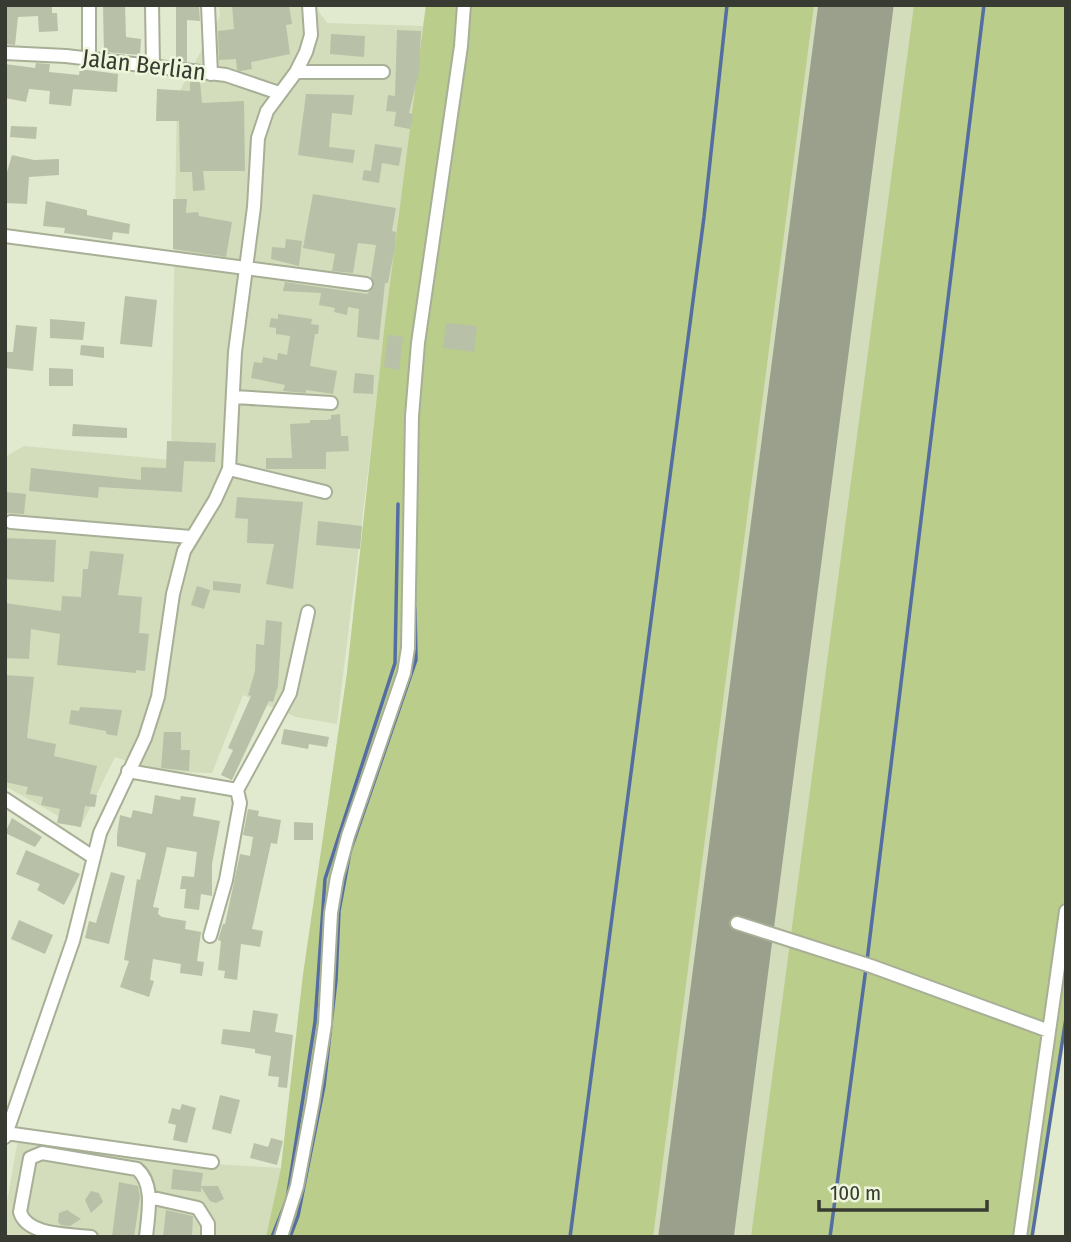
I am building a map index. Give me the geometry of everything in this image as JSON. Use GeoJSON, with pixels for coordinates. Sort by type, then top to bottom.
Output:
{"type":"FeatureCollection","features":[{"type":"Feature","properties":{"kind":"street"},"geometry":{"type":"LineString","coordinates":[[89,5],[89,58]]}},
{"type":"Feature","properties":{"kind":"street"},"geometry":{"type":"LineString","coordinates":[[152,5],[153,66]]}},
{"type":"Feature","properties":{"kind":"street"},"geometry":{"type":"LineString","coordinates":[[208,5],[211,74]]}},
{"type":"Feature","properties":{"kind":"street"},"geometry":{"type":"LineString","coordinates":[[212,1162],[6,1135],[61,980],[100,833],[145,738],[158,697],[173,594],[184,551],[215,500],[229,470],[235,352],[247,267],[258,138],[261,123],[279,93],[296,72],[311,35],[309,5]]}},
{"type":"Feature","properties":{"kind":"street"},"geometry":{"type":"LineString","coordinates":[[281,1237],[297,1186],[325,1024],[331,913],[337,877],[348,836],[400,686],[408,648],[408,511],[418,343],[461,46],[464,5]]}},
{"type":"Feature","properties":{"kind":"street","name":"Jalan Berlian"},"geometry":{"type":"LineString","coordinates":[[5,53],[89,58],[211,74],[246,80],[279,93]]}},
{"type":"Feature","properties":{"kind":"street"},"geometry":{"type":"LineString","coordinates":[[296,72],[383,72]]}},
{"type":"Feature","properties":{"kind":"street"},"geometry":{"type":"LineString","coordinates":[[5,236],[366,284]]}},
{"type":"Feature","properties":{"kind":"street"},"geometry":{"type":"LineString","coordinates":[[234,397],[331,403]]}},
{"type":"Feature","properties":{"kind":"street"},"geometry":{"type":"LineString","coordinates":[[229,470],[325,492]]}},
{"type":"Feature","properties":{"kind":"street"},"geometry":{"type":"LineString","coordinates":[[11,522],[191,537]]}},
{"type":"Feature","properties":{"kind":"street"},"geometry":{"type":"LineString","coordinates":[[210,936],[226,880],[240,803],[237,790],[290,693],[308,612]]}},
{"type":"Feature","properties":{"kind":"street"},"geometry":{"type":"LineString","coordinates":[[128,771],[237,790]]}},
{"type":"Feature","properties":{"kind":"street"},"geometry":{"type":"LineString","coordinates":[[5,799],[93,857]]}},
{"type":"Feature","properties":{"kind":"street"},"geometry":{"type":"LineString","coordinates":[[1020,1237],[1066,911]]}},
{"type":"Feature","properties":{"kind":"street"},"geometry":{"type":"LineString","coordinates":[[737,923],[866,964],[1049,1031]]}},
{"type":"Feature","properties":{"kind":"street"},"geometry":{"type":"LineString","coordinates":[[90,1237],[42,1230],[28,1226],[22,1220],[22,1200],[30,1158],[42,1153],[137,1169],[146,1181],[149,1197],[146,1237]]}},
{"type":"Feature","properties":{"kind":"street"},"geometry":{"type":"LineString","coordinates":[[149,1197],[198,1208],[208,1224],[208,1237]]}},
{"type":"Feature","properties":{"kind":"shaded area"},"geometry":{"type":"Polygon","coordinates":[[[219,5],[314,5],[327,23],[423,26],[426,5],[1066,5],[1066,1018],[1032,1237],[5,1237],[5,1213],[18,1139],[180,1162],[281,1168],[303,975],[347,673],[375,415],[337,724],[296,717],[243,695],[212,773],[156,771],[115,757],[80,828],[5,786],[5,457],[24,446],[171,460],[177,96],[220,16],[219,5]]]}},
{"type":"Feature","properties":{"kind":"green space"},"geometry":{"type":"Polygon","coordinates":[[[426,5],[814,5],[653,1237],[266,1237],[281,1168],[303,975],[347,673],[385,322],[426,5]]]}},
{"type":"Feature","properties":{"kind":"green space"},"geometry":{"type":"Polygon","coordinates":[[[914,5],[1066,5],[1066,1018],[1032,1237],[751,1237],[914,5]]]}},
{"type":"Feature","properties":{"kind":"building"},"geometry":{"type":"Polygon","coordinates":[[[5,5],[52,6],[52,13],[57,13],[58,31],[39,32],[38,16],[18,17],[15,45],[5,44],[5,5]]]}},
{"type":"Feature","properties":{"kind":"building"},"geometry":{"type":"Polygon","coordinates":[[[103,5],[125,5],[126,37],[141,39],[140,55],[104,52],[103,5]]]}},
{"type":"Feature","properties":{"kind":"building"},"geometry":{"type":"Polygon","coordinates":[[[176,5],[199,5],[200,21],[187,20],[187,62],[176,60],[176,5]]]}},
{"type":"Feature","properties":{"kind":"building"},"geometry":{"type":"Polygon","coordinates":[[[232,5],[289,5],[292,24],[286,25],[290,54],[251,62],[252,69],[240,71],[237,70],[236,59],[219,60],[218,31],[234,29],[232,5]]]}},
{"type":"Feature","properties":{"kind":"building"},"geometry":{"type":"Polygon","coordinates":[[[397,30],[421,31],[419,72],[409,113],[413,114],[410,129],[394,126],[396,112],[386,111],[388,95],[395,96],[397,30]]]}},
{"type":"Feature","properties":{"kind":"building"},"geometry":{"type":"Polygon","coordinates":[[[331,34],[365,36],[364,57],[330,54],[331,34]]]}},
{"type":"Feature","properties":{"kind":"building"},"geometry":{"type":"Polygon","coordinates":[[[36,63],[50,64],[49,72],[79,75],[80,69],[118,74],[117,92],[73,89],[71,106],[49,104],[50,91],[29,89],[26,102],[5,98],[5,64],[35,68],[36,63]]]}},
{"type":"Feature","properties":{"kind":"building"},"geometry":{"type":"Polygon","coordinates":[[[190,82],[200,82],[202,103],[244,101],[245,171],[203,171],[205,190],[193,191],[192,172],[180,172],[179,121],[156,121],[157,89],[190,91],[190,82]]]}},
{"type":"Feature","properties":{"kind":"building"},"geometry":{"type":"Polygon","coordinates":[[[306,94],[354,95],[352,115],[332,113],[329,147],[355,150],[353,163],[298,155],[306,94]]]}},
{"type":"Feature","properties":{"kind":"building"},"geometry":{"type":"Polygon","coordinates":[[[11,126],[37,127],[36,139],[10,137],[11,126]]]}},
{"type":"Feature","properties":{"kind":"building"},"geometry":{"type":"Polygon","coordinates":[[[375,144],[402,148],[399,166],[382,163],[379,183],[362,180],[364,170],[371,171],[375,144]]]}},
{"type":"Feature","properties":{"kind":"building"},"geometry":{"type":"Polygon","coordinates":[[[12,155],[34,160],[59,159],[59,175],[29,177],[27,204],[5,203],[7,172],[12,155]]]}},
{"type":"Feature","properties":{"kind":"building"},"geometry":{"type":"Polygon","coordinates":[[[313,194],[396,208],[392,231],[396,232],[395,247],[388,283],[385,283],[379,340],[357,337],[359,309],[348,307],[347,315],[334,312],[335,308],[319,305],[321,293],[283,291],[285,282],[367,294],[374,286],[371,277],[376,245],[358,243],[353,273],[332,271],[335,254],[303,248],[313,194]]]}},
{"type":"Feature","properties":{"kind":"building"},"geometry":{"type":"Polygon","coordinates":[[[173,199],[187,199],[186,213],[198,212],[199,216],[232,222],[226,257],[173,249],[173,199]]]}},
{"type":"Feature","properties":{"kind":"building"},"geometry":{"type":"Polygon","coordinates":[[[46,201],[87,210],[87,215],[130,224],[129,234],[113,232],[112,240],[64,233],[65,228],[43,226],[46,201]]]}},
{"type":"Feature","properties":{"kind":"building"},"geometry":{"type":"Polygon","coordinates":[[[286,239],[302,241],[299,266],[271,259],[272,247],[285,248],[286,239]]]}},
{"type":"Feature","properties":{"kind":"building"},"geometry":{"type":"Polygon","coordinates":[[[125,296],[157,300],[152,347],[120,344],[125,296]]]}},
{"type":"Feature","properties":{"kind":"building"},"geometry":{"type":"Polygon","coordinates":[[[278,314],[312,319],[311,324],[319,325],[310,366],[337,371],[333,394],[306,390],[306,393],[283,391],[285,385],[251,378],[254,362],[262,363],[263,357],[277,360],[278,353],[287,355],[290,336],[276,334],[276,328],[269,327],[271,318],[278,319],[278,314]]]}},
{"type":"Feature","properties":{"kind":"building"},"geometry":{"type":"Polygon","coordinates":[[[50,319],[85,322],[83,340],[50,338],[50,319]]]}},
{"type":"Feature","properties":{"kind":"building"},"geometry":{"type":"Polygon","coordinates":[[[446,323],[477,326],[474,352],[443,348],[446,323]]]}},
{"type":"Feature","properties":{"kind":"building"},"geometry":{"type":"Polygon","coordinates":[[[16,325],[37,327],[33,371],[5,368],[5,352],[13,352],[16,325]]]}},
{"type":"Feature","properties":{"kind":"building"},"geometry":{"type":"Polygon","coordinates":[[[388,335],[403,337],[399,370],[384,367],[388,335]]]}},
{"type":"Feature","properties":{"kind":"building"},"geometry":{"type":"Polygon","coordinates":[[[81,345],[104,347],[104,358],[80,355],[81,345]]]}},
{"type":"Feature","properties":{"kind":"building"},"geometry":{"type":"Polygon","coordinates":[[[49,368],[73,369],[73,386],[49,386],[49,368]]]}},
{"type":"Feature","properties":{"kind":"building"},"geometry":{"type":"Polygon","coordinates":[[[355,373],[374,375],[373,394],[353,393],[355,373]]]}},
{"type":"Feature","properties":{"kind":"building"},"geometry":{"type":"Polygon","coordinates":[[[340,414],[341,436],[348,436],[349,451],[326,452],[326,469],[266,469],[266,458],[292,458],[290,424],[331,419],[331,415],[340,414]]]}},
{"type":"Feature","properties":{"kind":"building"},"geometry":{"type":"Polygon","coordinates":[[[73,424],[127,428],[127,438],[72,436],[73,424]]]}},
{"type":"Feature","properties":{"kind":"building"},"geometry":{"type":"Polygon","coordinates":[[[167,441],[216,443],[215,462],[184,461],[182,492],[99,487],[98,498],[29,491],[31,468],[141,480],[141,467],[166,468],[167,441]]]}},
{"type":"Feature","properties":{"kind":"building"},"geometry":{"type":"Polygon","coordinates":[[[5,492],[26,494],[24,514],[5,513],[5,492]]]}},
{"type":"Feature","properties":{"kind":"building"},"geometry":{"type":"Polygon","coordinates":[[[237,497],[303,502],[293,589],[266,584],[274,544],[247,543],[248,519],[235,518],[237,497]]]}},
{"type":"Feature","properties":{"kind":"building"},"geometry":{"type":"Polygon","coordinates":[[[318,521],[362,526],[360,549],[316,545],[318,521]]]}},
{"type":"Feature","properties":{"kind":"building"},"geometry":{"type":"Polygon","coordinates":[[[5,538],[56,540],[54,582],[5,579],[5,538]]]}},
{"type":"Feature","properties":{"kind":"building"},"geometry":{"type":"Polygon","coordinates":[[[90,551],[124,554],[118,595],[142,597],[139,633],[149,634],[145,671],[136,670],[136,673],[57,665],[60,634],[31,629],[29,659],[5,658],[5,603],[61,611],[62,596],[81,597],[83,569],[88,569],[90,551]]]}},
{"type":"Feature","properties":{"kind":"building"},"geometry":{"type":"Polygon","coordinates":[[[213,581],[241,584],[240,593],[213,590],[213,581]]]}},
{"type":"Feature","properties":{"kind":"building"},"geometry":{"type":"Polygon","coordinates":[[[197,586],[210,590],[204,609],[191,605],[197,586]]]}},
{"type":"Feature","properties":{"kind":"building"},"geometry":{"type":"Polygon","coordinates":[[[266,620],[282,622],[278,686],[273,702],[269,701],[232,780],[221,775],[233,750],[228,748],[251,696],[248,695],[255,671],[256,644],[264,645],[266,620]]]}},
{"type":"Feature","properties":{"kind":"building"},"geometry":{"type":"Polygon","coordinates":[[[5,675],[34,677],[27,738],[56,744],[54,756],[97,766],[90,794],[97,795],[95,807],[85,806],[81,827],[57,823],[60,809],[41,805],[43,797],[26,794],[28,787],[5,782],[5,675]]]}},
{"type":"Feature","properties":{"kind":"building"},"geometry":{"type":"Polygon","coordinates":[[[80,707],[122,710],[117,736],[106,734],[106,731],[69,724],[71,710],[79,711],[80,707]]]}},
{"type":"Feature","properties":{"kind":"building"},"geometry":{"type":"Polygon","coordinates":[[[284,729],[329,737],[327,747],[309,744],[308,749],[281,744],[284,729]]]}},
{"type":"Feature","properties":{"kind":"building"},"geometry":{"type":"Polygon","coordinates":[[[164,732],[181,732],[181,750],[190,750],[189,771],[161,768],[164,732]]]}},
{"type":"Feature","properties":{"kind":"building"},"geometry":{"type":"Polygon","coordinates":[[[155,795],[180,800],[181,796],[196,798],[193,816],[220,821],[212,864],[212,896],[201,894],[199,910],[184,908],[186,889],[180,889],[182,876],[194,877],[197,852],[167,847],[153,907],[159,908],[158,914],[162,917],[186,921],[185,929],[201,932],[197,961],[204,962],[202,976],[180,973],[181,964],[153,959],[150,980],[154,981],[149,997],[120,987],[129,961],[124,960],[137,879],[140,880],[146,853],[117,846],[117,835],[120,815],[131,818],[133,810],[152,814],[155,795]]]}},
{"type":"Feature","properties":{"kind":"building"},"geometry":{"type":"Polygon","coordinates":[[[248,809],[259,811],[258,816],[281,820],[277,844],[271,843],[252,929],[263,931],[260,947],[241,944],[237,980],[224,978],[225,971],[218,970],[221,941],[218,940],[225,924],[240,854],[250,856],[253,837],[243,835],[248,809]]]}},
{"type":"Feature","properties":{"kind":"building"},"geometry":{"type":"Polygon","coordinates":[[[12,818],[42,837],[35,847],[5,833],[12,818]]]}},
{"type":"Feature","properties":{"kind":"building"},"geometry":{"type":"Polygon","coordinates":[[[294,822],[313,823],[313,840],[294,840],[294,822]]]}},
{"type":"Feature","properties":{"kind":"building"},"geometry":{"type":"Polygon","coordinates":[[[26,850],[80,874],[64,905],[37,890],[40,884],[16,874],[26,850]]]}},
{"type":"Feature","properties":{"kind":"building"},"geometry":{"type":"Polygon","coordinates":[[[111,872],[125,876],[109,944],[85,938],[89,921],[96,923],[111,872]]]}},
{"type":"Feature","properties":{"kind":"building"},"geometry":{"type":"Polygon","coordinates":[[[19,920],[53,935],[45,954],[11,939],[19,920]]]}},
{"type":"Feature","properties":{"kind":"building"},"geometry":{"type":"Polygon","coordinates":[[[253,1010],[278,1014],[275,1032],[293,1035],[287,1088],[278,1087],[279,1077],[268,1076],[271,1056],[255,1053],[255,1049],[221,1044],[223,1029],[250,1032],[253,1010]]]}},
{"type":"Feature","properties":{"kind":"building"},"geometry":{"type":"Polygon","coordinates":[[[220,1095],[240,1100],[231,1134],[212,1129],[220,1095]]]}},
{"type":"Feature","properties":{"kind":"building"},"geometry":{"type":"Polygon","coordinates":[[[182,1104],[196,1108],[187,1143],[173,1140],[176,1125],[168,1123],[172,1108],[180,1110],[182,1104]]]}},
{"type":"Feature","properties":{"kind":"building"},"geometry":{"type":"Polygon","coordinates":[[[271,1138],[283,1141],[277,1165],[250,1158],[254,1143],[268,1147],[271,1138]]]}},
{"type":"Feature","properties":{"kind":"building"},"geometry":{"type":"Polygon","coordinates":[[[173,1169],[203,1173],[201,1186],[218,1186],[224,1199],[216,1203],[210,1201],[201,1187],[201,1192],[171,1189],[173,1169]]]}},
{"type":"Feature","properties":{"kind":"building"},"geometry":{"type":"Polygon","coordinates":[[[119,1182],[138,1186],[140,1197],[134,1237],[112,1237],[119,1182]]]}},
{"type":"Feature","properties":{"kind":"building"},"geometry":{"type":"Polygon","coordinates":[[[91,1191],[99,1193],[103,1202],[91,1213],[85,1200],[91,1191]]]}},
{"type":"Feature","properties":{"kind":"building"},"geometry":{"type":"Polygon","coordinates":[[[67,1210],[81,1219],[70,1226],[61,1225],[58,1222],[59,1213],[67,1210]]]}},
{"type":"Feature","properties":{"kind":"building"},"geometry":{"type":"Polygon","coordinates":[[[166,1210],[193,1216],[192,1237],[163,1237],[166,1210]]]}},
{"type":"Feature","properties":{"kind":"waterway"},"geometry":{"type":"LineString","coordinates":[[570,1237],[704,217],[727,5]]}},
{"type":"Feature","properties":{"kind":"waterway"},"geometry":{"type":"LineString","coordinates":[[867,961],[984,5]]}},
{"type":"Feature","properties":{"kind":"waterway"},"geometry":{"type":"LineString","coordinates":[[272,1237],[287,1199],[315,1022],[325,879],[395,663],[398,504]]}},
{"type":"Feature","properties":{"kind":"waterway"},"geometry":{"type":"LineString","coordinates":[[290,1237],[298,1216],[324,1086],[336,980],[339,911],[350,852],[416,660],[415,608]]}},
{"type":"Feature","properties":{"kind":"waterway"},"geometry":{"type":"LineString","coordinates":[[830,1237],[866,968]]}},
{"type":"Feature","properties":{"kind":"waterway"},"geometry":{"type":"LineString","coordinates":[[1032,1237],[1066,1018]]}},
{"type":"Feature","properties":{"kind":"runway"},"geometry":{"type":"LineString","coordinates":[[696,1237],[856,5]]}}]}
